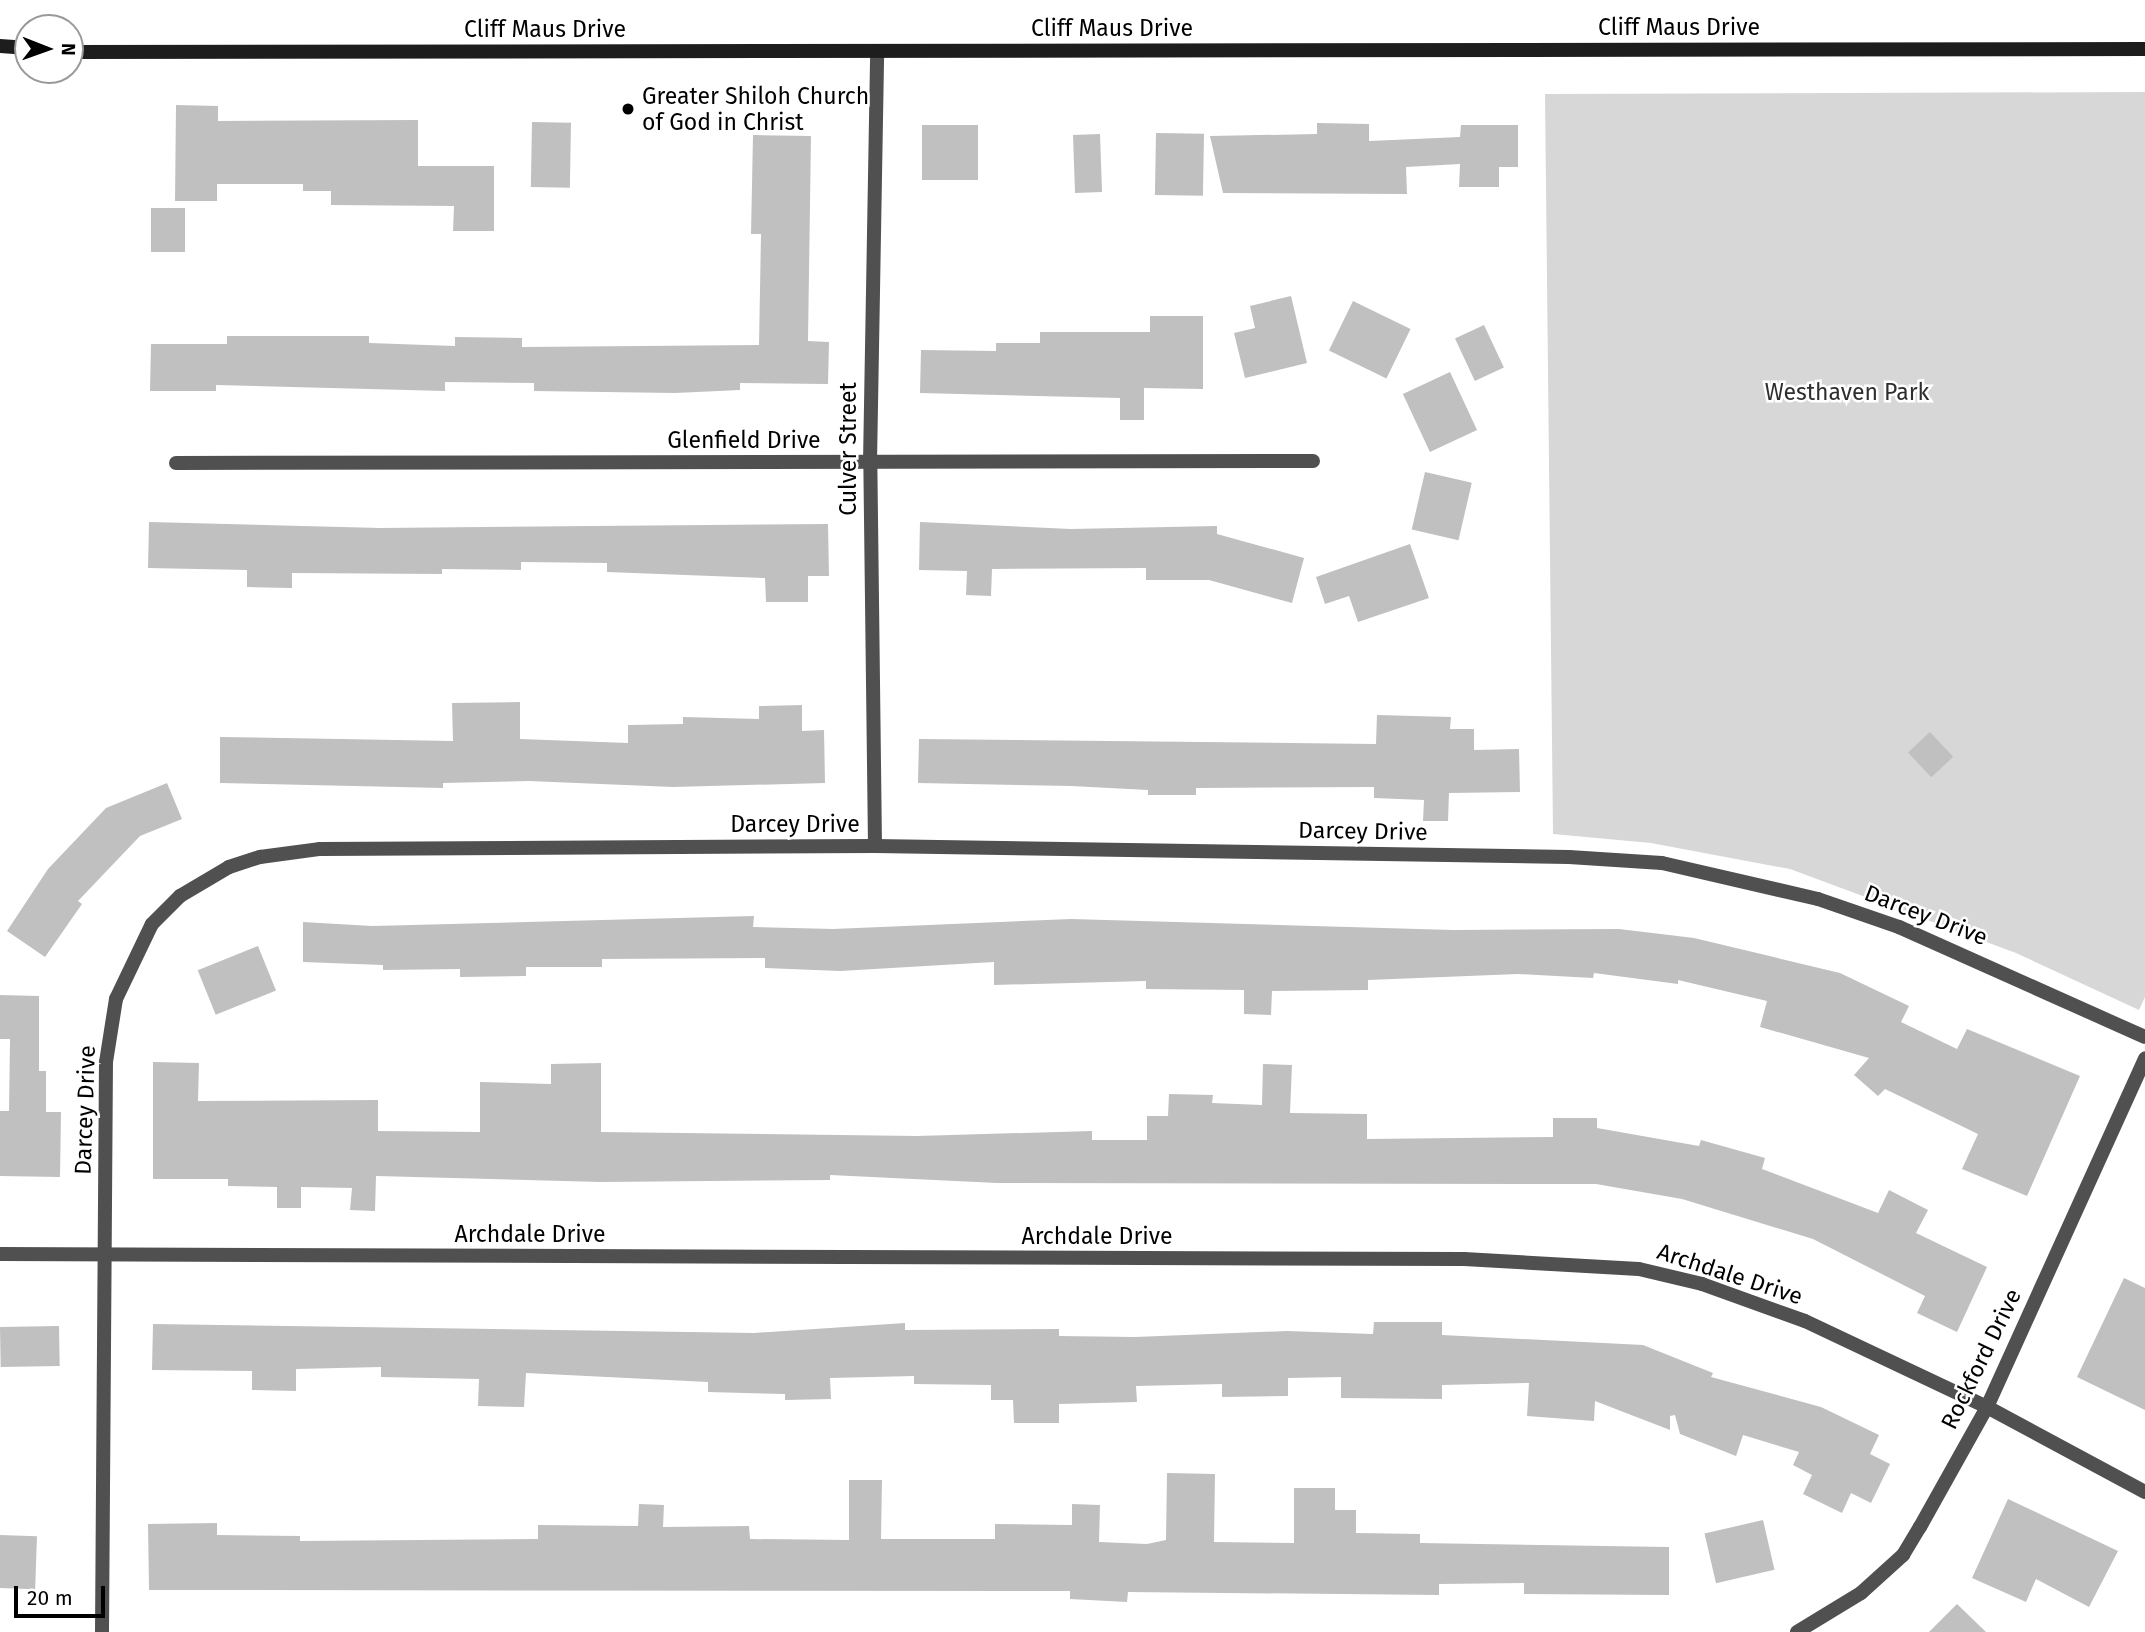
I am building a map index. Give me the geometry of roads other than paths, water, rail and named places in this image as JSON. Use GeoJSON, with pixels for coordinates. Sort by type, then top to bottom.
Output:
{"type":"FeatureCollection","features":[{"type":"Feature","properties":{"kind":"street","name":"Cliff Maus Drive"},"geometry":{"type":"LineString","coordinates":[[84,52],[2145,49]]}},
{"type":"Feature","properties":{"kind":"street","name":"Culver Street"},"geometry":{"type":"LineString","coordinates":[[875,846],[870,463],[877,51]]}},
{"type":"Feature","properties":{"kind":"street","name":"Glenfield Drive"},"geometry":{"type":"LineString","coordinates":[[176,463],[1313,461]]}},
{"type":"Feature","properties":{"kind":"street","name":"Darcey Drive"},"geometry":{"type":"LineString","coordinates":[[102,1632],[106,1062],[116,999],[152,924],[180,896],[229,867],[320,849],[875,846],[1569,857],[1661,863],[1818,899],[1899,927],[2145,1037]]}},
{"type":"Feature","properties":{"kind":"street","name":"Rockford Drive"},"geometry":{"type":"LineString","coordinates":[[1797,1632],[1861,1592],[1903,1555],[1987,1407],[2145,1058]]}},
{"type":"Feature","properties":{"kind":"street","name":"Archdale Drive"},"geometry":{"type":"LineString","coordinates":[[0,1254],[1574,1262],[1639,1269],[1752,1301],[1987,1407],[2145,1492]]}},
{"type":"Feature","properties":{"kind":"place","name":"Greater Shiloh Church of God in Christ"},"geometry":{"type":"Point","coordinates":[628,109]}},
{"type":"Feature","properties":{"kind":"park label","name":"Westhaven Park"},"geometry":{"type":"Point","coordinates":[1847,392]}}]}
